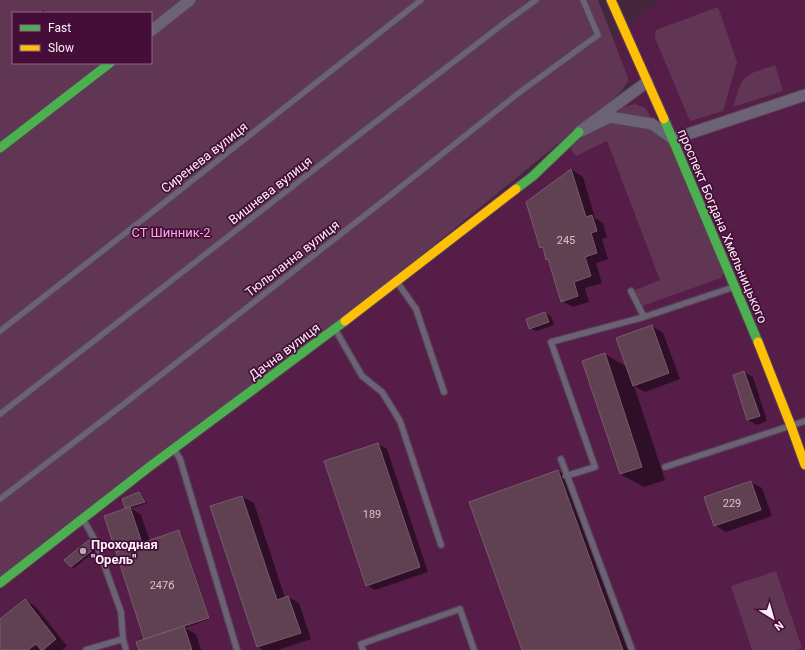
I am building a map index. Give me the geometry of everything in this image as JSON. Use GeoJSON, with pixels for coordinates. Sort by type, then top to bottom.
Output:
{"type":"FeatureCollection","features":[{"type":"Feature","properties":{"kind":"street"},"geometry":{"type":"LineString","coordinates":[[152,30],[190,0]]}},
{"type":"Feature","properties":{"kind":"street","name":"проспект Богдана Хмельницького"},"geometry":{"type":"LineString","coordinates":[[611,0],[673,139],[755,335],[805,465]]}},
{"type":"Feature","properties":{"kind":"street"},"geometry":{"type":"LineString","coordinates":[[0,148],[109,64]]}},
{"type":"Feature","properties":{"kind":"street"},"geometry":{"type":"LineString","coordinates":[[579,132],[647,82]]}},
{"type":"Feature","properties":{"kind":"street"},"geometry":{"type":"LineString","coordinates":[[579,132],[610,117],[652,124],[673,139],[805,95]]}},
{"type":"Feature","properties":{"kind":"street","name":"Дачна вулиця"},"geometry":{"type":"LineString","coordinates":[[0,583],[174,449],[335,329],[533,176],[579,132]]}},
{"type":"Feature","properties":{"kind":"lane","name":"Сиренева вулиця"},"geometry":{"type":"LineString","coordinates":[[0,332],[421,0]]}},
{"type":"Feature","properties":{"kind":"lane","name":"Вишнева вулиця"},"geometry":{"type":"LineString","coordinates":[[0,414],[356,137],[536,0]]}},
{"type":"Feature","properties":{"kind":"lane","name":"Тюльпанна вулиця"},"geometry":{"type":"LineString","coordinates":[[0,499],[120,407],[520,92],[598,35],[583,0]]}},
{"type":"Feature","properties":{"kind":"lane"},"geometry":{"type":"LineString","coordinates":[[396,281],[416,309],[444,392]]}},
{"type":"Feature","properties":{"kind":"lane"},"geometry":{"type":"LineString","coordinates":[[566,476],[596,467],[551,342],[644,317],[734,287]]}},
{"type":"Feature","properties":{"kind":"lane"},"geometry":{"type":"LineString","coordinates":[[631,292],[644,317]]}},
{"type":"Feature","properties":{"kind":"lane"},"geometry":{"type":"LineString","coordinates":[[335,329],[362,376],[382,392],[400,421],[441,545]]}},
{"type":"Feature","properties":{"kind":"lane"},"geometry":{"type":"LineString","coordinates":[[665,467],[805,421]]}},
{"type":"Feature","properties":{"kind":"lane"},"geometry":{"type":"LineString","coordinates":[[174,449],[180,459],[237,650]]}},
{"type":"Feature","properties":{"kind":"lane"},"geometry":{"type":"LineString","coordinates":[[561,459],[566,476],[632,650]]}},
{"type":"Feature","properties":{"kind":"lane"},"geometry":{"type":"LineString","coordinates":[[83,518],[96,542],[121,612],[123,639],[126,650]]}},
{"type":"Feature","properties":{"kind":"lane"},"geometry":{"type":"LineString","coordinates":[[363,650],[361,644],[460,609],[474,650]]}},
{"type":"Feature","properties":{"kind":"lane"},"geometry":{"type":"LineString","coordinates":[[86,650],[123,639]]}},
{"type":"Feature","properties":{"kind":"shaded area"},"geometry":{"type":"Polygon","coordinates":[[[660,0],[805,0],[805,650],[0,650],[0,583],[634,89],[614,39],[660,0]]]}},
{"type":"Feature","properties":{"kind":"green space","name":"СТ Шинник-2"},"geometry":{"type":"Polygon","coordinates":[[[0,0],[598,0],[629,80],[620,93],[416,260],[0,580],[0,0]]]}},
{"type":"Feature","properties":{"kind":"green space"},"geometry":{"type":"Polygon","coordinates":[[[718,7],[737,62],[723,111],[690,121],[655,38],[656,30],[718,7]]]}},
{"type":"Feature","properties":{"kind":"green space"},"geometry":{"type":"Polygon","coordinates":[[[775,65],[783,91],[733,107],[739,88],[746,77],[750,74],[775,65]]]}},
{"type":"Feature","properties":{"kind":"green space"},"geometry":{"type":"Polygon","coordinates":[[[635,104],[645,108],[652,120],[623,115],[617,109],[635,104]]]}},
{"type":"Feature","properties":{"kind":"green space"},"geometry":{"type":"Polygon","coordinates":[[[610,123],[652,129],[669,142],[725,271],[721,278],[642,306],[635,290],[660,280],[607,141],[576,156],[568,145],[584,132],[610,123]]]}},
{"type":"Feature","properties":{"kind":"green space"},"geometry":{"type":"Polygon","coordinates":[[[776,571],[802,648],[797,650],[752,650],[731,586],[776,571]]]}},
{"type":"Feature","properties":{"kind":"building"},"geometry":{"type":"Polygon","coordinates":[[[571,169],[586,217],[592,215],[597,231],[591,233],[597,253],[585,257],[591,276],[574,282],[578,296],[561,302],[548,259],[546,260],[543,247],[540,248],[526,202],[571,169]]]}},
{"type":"Feature","properties":{"kind":"building"},"geometry":{"type":"Polygon","coordinates":[[[545,312],[549,322],[529,329],[526,319],[545,312]]]}},
{"type":"Feature","properties":{"kind":"building"},"geometry":{"type":"Polygon","coordinates":[[[652,325],[669,373],[633,386],[616,338],[652,325]]]}},
{"type":"Feature","properties":{"kind":"building"},"geometry":{"type":"Polygon","coordinates":[[[605,353],[642,467],[620,474],[582,361],[605,353]]]}},
{"type":"Feature","properties":{"kind":"building"},"geometry":{"type":"Polygon","coordinates":[[[744,371],[760,416],[747,420],[733,375],[744,371]]]}},
{"type":"Feature","properties":{"kind":"building"},"geometry":{"type":"Polygon","coordinates":[[[378,443],[420,567],[366,586],[324,461],[378,443]]]}},
{"type":"Feature","properties":{"kind":"building"},"geometry":{"type":"Polygon","coordinates":[[[558,470],[623,650],[522,650],[469,502],[558,470]]]}},
{"type":"Feature","properties":{"kind":"building"},"geometry":{"type":"Polygon","coordinates":[[[751,481],[761,510],[714,526],[704,497],[751,481]]]}},
{"type":"Feature","properties":{"kind":"building"},"geometry":{"type":"Polygon","coordinates":[[[139,492],[145,502],[125,508],[122,499],[139,492]]]}},
{"type":"Feature","properties":{"kind":"building"},"geometry":{"type":"Polygon","coordinates":[[[242,496],[277,600],[288,596],[301,633],[257,647],[210,506],[242,496]]]}},
{"type":"Feature","properties":{"kind":"building"},"geometry":{"type":"Polygon","coordinates":[[[130,507],[142,543],[116,552],[104,516],[130,507]]]}},
{"type":"Feature","properties":{"kind":"building"},"geometry":{"type":"Polygon","coordinates":[[[179,530],[209,618],[144,639],[116,552],[179,530]]]}},
{"type":"Feature","properties":{"kind":"building","name":"Проходная \"Орель\""},"geometry":{"type":"Polygon","coordinates":[[[89,540],[95,548],[71,567],[64,560],[89,540]]]}},
{"type":"Feature","properties":{"kind":"building"},"geometry":{"type":"Polygon","coordinates":[[[25,599],[56,639],[43,650],[41,650],[36,644],[28,650],[0,650],[0,619],[25,599]]]}},
{"type":"Feature","properties":{"kind":"building"},"geometry":{"type":"Polygon","coordinates":[[[184,626],[192,650],[139,650],[136,642],[184,626]]]}},
{"type":"Feature","properties":{"kind":"traffic: fast"},"geometry":{"type":"LineString","coordinates":[[0,148],[109,64]]}},
{"type":"Feature","properties":{"kind":"traffic: fast"},"geometry":{"type":"LineString","coordinates":[[664,119],[758,342]]}},
{"type":"Feature","properties":{"kind":"traffic: fast"},"geometry":{"type":"LineString","coordinates":[[516,189],[533,176],[579,132]]}},
{"type":"Feature","properties":{"kind":"traffic: fast"},"geometry":{"type":"LineString","coordinates":[[0,583],[149,467],[345,321]]}},
{"type":"Feature","properties":{"kind":"traffic: slow"},"geometry":{"type":"LineString","coordinates":[[611,0],[664,119]]}},
{"type":"Feature","properties":{"kind":"traffic: slow"},"geometry":{"type":"LineString","coordinates":[[345,321],[516,189]]}},
{"type":"Feature","properties":{"kind":"traffic: slow"},"geometry":{"type":"LineString","coordinates":[[758,342],[805,465]]}},
{"type":"Feature","properties":{"kind":"place","name":"Проходная \"Орель\""},"geometry":{"type":"Point","coordinates":[83,551]}}]}
